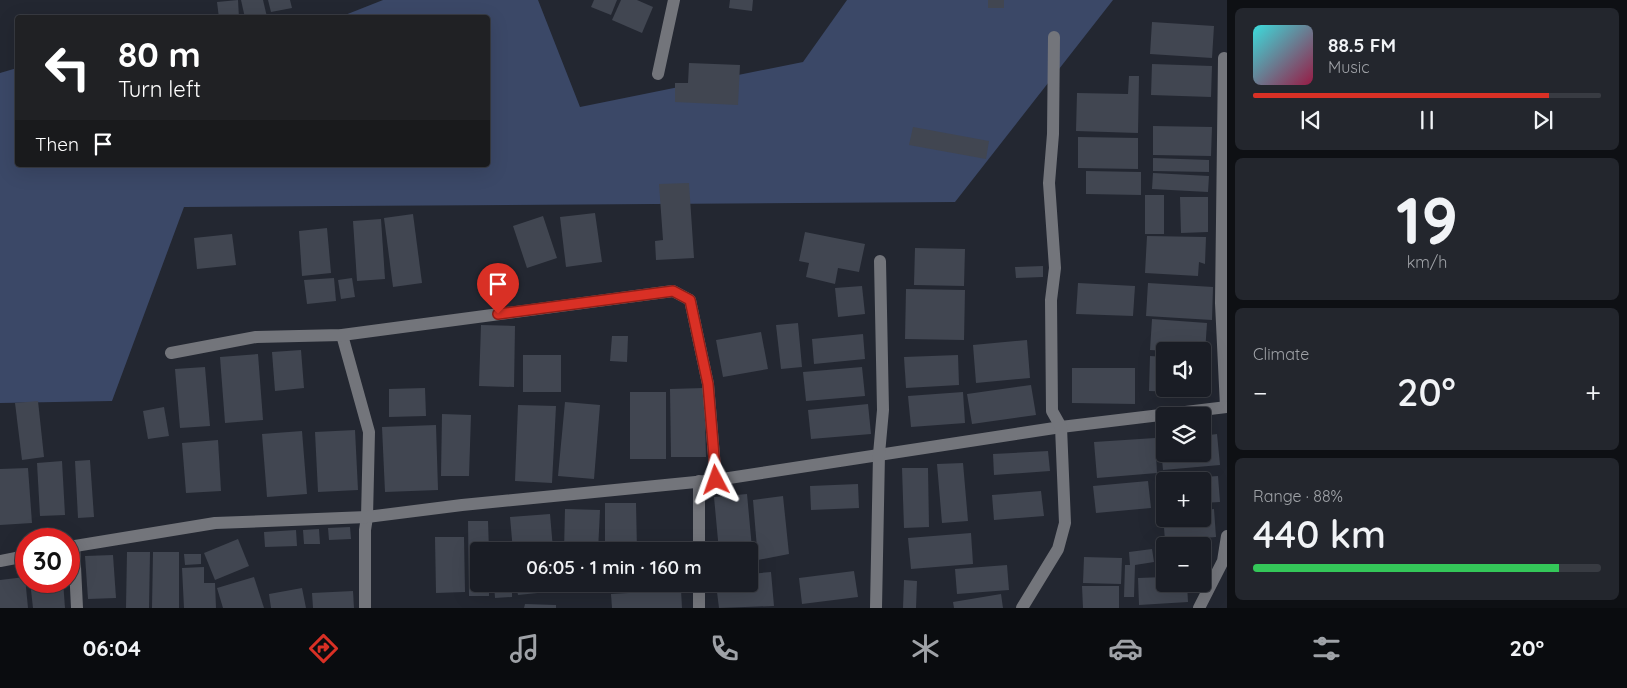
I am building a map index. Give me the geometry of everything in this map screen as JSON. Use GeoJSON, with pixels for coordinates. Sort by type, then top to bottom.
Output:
{"type":"FeatureCollection","features":[{"type":"Feature","properties":{"kind":"street"},"geometry":{"type":"LineString","coordinates":[[658,74],[674,0]]}},
{"type":"Feature","properties":{"kind":"street"},"geometry":{"type":"LineString","coordinates":[[1022,608],[1058,548],[1065,523],[1061,427],[1052,411],[1051,300],[1055,268],[1049,183],[1053,134],[1054,37]]}},
{"type":"Feature","properties":{"kind":"street"},"geometry":{"type":"LineString","coordinates":[[80,545],[215,523],[367,517],[462,505],[716,480],[1061,427],[1226,407],[1221,303],[1224,58]]}},
{"type":"Feature","properties":{"kind":"street"},"geometry":{"type":"LineString","coordinates":[[876,608],[879,454],[883,410],[880,261]]}},
{"type":"Feature","properties":{"kind":"street"},"geometry":{"type":"LineString","coordinates":[[171,353],[256,337],[342,335],[673,291],[682,294],[690,300],[708,384],[716,480]]}},
{"type":"Feature","properties":{"kind":"street"},"geometry":{"type":"LineString","coordinates":[[342,335],[369,432],[365,530],[365,608]]}},
{"type":"Feature","properties":{"kind":"street"},"geometry":{"type":"LineString","coordinates":[[699,481],[699,542]]}},
{"type":"Feature","properties":{"kind":"street"},"geometry":{"type":"LineString","coordinates":[[1199,608],[1223,561],[1227,536]]}},
{"type":"Feature","properties":{"kind":"street"},"geometry":{"type":"LineString","coordinates":[[0,561],[15,558]]}},
{"type":"Feature","properties":{"kind":"street"},"geometry":{"type":"LineString","coordinates":[[699,592],[699,608]]}},
{"type":"Feature","properties":{"kind":"street"},"geometry":{"type":"LineString","coordinates":[[76,593],[77,608]]}},
{"type":"Feature","properties":{"kind":"shaded area"},"geometry":{"type":"Polygon","coordinates":[[[383,0],[538,0],[580,107],[803,62],[847,0],[1113,0],[955,202],[184,207],[112,401],[0,403],[0,73],[15,69],[15,167],[490,167],[490,15],[345,15],[383,0]]]}},
{"type":"Feature","properties":{"kind":"building"},"geometry":{"type":"Polygon","coordinates":[[[238,0],[239,15],[219,15],[217,2],[238,0]]]}},
{"type":"Feature","properties":{"kind":"building"},"geometry":{"type":"Polygon","coordinates":[[[241,0],[263,0],[267,15],[244,15],[241,0]]]}},
{"type":"Feature","properties":{"kind":"building"},"geometry":{"type":"Polygon","coordinates":[[[268,0],[290,0],[292,8],[271,12],[268,0]]]}},
{"type":"Feature","properties":{"kind":"building"},"geometry":{"type":"Polygon","coordinates":[[[594,0],[617,0],[611,15],[591,7],[594,0]]]}},
{"type":"Feature","properties":{"kind":"building"},"geometry":{"type":"Polygon","coordinates":[[[621,0],[637,0],[653,7],[642,33],[612,20],[621,0]]]}},
{"type":"Feature","properties":{"kind":"building"},"geometry":{"type":"Polygon","coordinates":[[[730,0],[753,0],[752,11],[729,8],[730,0]]]}},
{"type":"Feature","properties":{"kind":"building"},"geometry":{"type":"Polygon","coordinates":[[[988,0],[1004,0],[1004,8],[988,8],[988,0]]]}},
{"type":"Feature","properties":{"kind":"building"},"geometry":{"type":"Polygon","coordinates":[[[1152,22],[1214,26],[1212,58],[1150,54],[1152,22]]]}},
{"type":"Feature","properties":{"kind":"building"},"geometry":{"type":"Polygon","coordinates":[[[689,63],[740,65],[738,105],[675,102],[675,83],[688,83],[689,63]]]}},
{"type":"Feature","properties":{"kind":"building"},"geometry":{"type":"Polygon","coordinates":[[[1152,64],[1212,66],[1211,97],[1151,95],[1152,64]]]}},
{"type":"Feature","properties":{"kind":"building"},"geometry":{"type":"Polygon","coordinates":[[[1129,76],[1139,76],[1138,133],[1076,131],[1077,93],[1128,94],[1129,76]]]}},
{"type":"Feature","properties":{"kind":"building"},"geometry":{"type":"Polygon","coordinates":[[[1153,126],[1212,127],[1211,156],[1153,155],[1153,126]]]}},
{"type":"Feature","properties":{"kind":"building"},"geometry":{"type":"Polygon","coordinates":[[[913,127],[989,141],[986,159],[909,145],[913,127]]]}},
{"type":"Feature","properties":{"kind":"building"},"geometry":{"type":"Polygon","coordinates":[[[1078,137],[1138,138],[1138,169],[1078,168],[1078,137]]]}},
{"type":"Feature","properties":{"kind":"building"},"geometry":{"type":"Polygon","coordinates":[[[1153,158],[1209,160],[1209,172],[1153,171],[1153,158]]]}},
{"type":"Feature","properties":{"kind":"building"},"geometry":{"type":"Polygon","coordinates":[[[1086,171],[1141,172],[1141,195],[1086,194],[1086,171]]]}},
{"type":"Feature","properties":{"kind":"building"},"geometry":{"type":"Polygon","coordinates":[[[1153,173],[1209,176],[1208,192],[1152,189],[1153,173]]]}},
{"type":"Feature","properties":{"kind":"building"},"geometry":{"type":"Polygon","coordinates":[[[689,183],[694,258],[656,260],[655,241],[663,240],[659,184],[689,183]]]}},
{"type":"Feature","properties":{"kind":"building"},"geometry":{"type":"Polygon","coordinates":[[[1145,195],[1164,195],[1164,234],[1145,234],[1145,195]]]}},
{"type":"Feature","properties":{"kind":"building"},"geometry":{"type":"Polygon","coordinates":[[[1180,197],[1208,197],[1208,232],[1181,233],[1180,197]]]}},
{"type":"Feature","properties":{"kind":"building"},"geometry":{"type":"Polygon","coordinates":[[[595,213],[602,262],[566,267],[560,217],[595,213]]]}},
{"type":"Feature","properties":{"kind":"building"},"geometry":{"type":"Polygon","coordinates":[[[413,214],[422,283],[393,287],[384,218],[413,214]]]}},
{"type":"Feature","properties":{"kind":"building"},"geometry":{"type":"Polygon","coordinates":[[[543,216],[557,258],[527,268],[513,226],[543,216]]]}},
{"type":"Feature","properties":{"kind":"building"},"geometry":{"type":"Polygon","coordinates":[[[381,219],[385,279],[357,281],[353,221],[381,219]]]}},
{"type":"Feature","properties":{"kind":"building"},"geometry":{"type":"Polygon","coordinates":[[[327,228],[331,273],[302,276],[299,231],[327,228]]]}},
{"type":"Feature","properties":{"kind":"building"},"geometry":{"type":"Polygon","coordinates":[[[805,232],[865,244],[859,272],[838,268],[835,284],[806,277],[809,263],[799,261],[805,232]]]}},
{"type":"Feature","properties":{"kind":"building"},"geometry":{"type":"Polygon","coordinates":[[[232,234],[236,265],[197,269],[194,238],[232,234]]]}},
{"type":"Feature","properties":{"kind":"building"},"geometry":{"type":"Polygon","coordinates":[[[1147,236],[1206,237],[1205,264],[1199,262],[1198,276],[1145,273],[1147,236]]]}},
{"type":"Feature","properties":{"kind":"building"},"geometry":{"type":"Polygon","coordinates":[[[915,248],[965,249],[964,286],[914,285],[915,248]]]}},
{"type":"Feature","properties":{"kind":"building"},"geometry":{"type":"Polygon","coordinates":[[[1043,266],[1043,277],[1016,278],[1015,267],[1043,266]]]}},
{"type":"Feature","properties":{"kind":"building"},"geometry":{"type":"Polygon","coordinates":[[[334,278],[336,301],[307,304],[304,280],[334,278]]]}},
{"type":"Feature","properties":{"kind":"building"},"geometry":{"type":"Polygon","coordinates":[[[352,278],[355,297],[341,299],[338,280],[352,278]]]}},
{"type":"Feature","properties":{"kind":"building"},"geometry":{"type":"Polygon","coordinates":[[[1078,283],[1135,286],[1133,316],[1076,314],[1078,283]]]}},
{"type":"Feature","properties":{"kind":"building"},"geometry":{"type":"Polygon","coordinates":[[[1148,283],[1213,287],[1212,320],[1146,316],[1148,283]]]}},
{"type":"Feature","properties":{"kind":"building"},"geometry":{"type":"Polygon","coordinates":[[[862,286],[865,314],[838,317],[835,288],[862,286]]]}},
{"type":"Feature","properties":{"kind":"building"},"geometry":{"type":"Polygon","coordinates":[[[906,289],[965,290],[964,340],[905,339],[906,289]]]}},
{"type":"Feature","properties":{"kind":"building"},"geometry":{"type":"Polygon","coordinates":[[[1152,319],[1207,323],[1206,342],[1156,342],[1156,350],[1150,350],[1152,319]]]}},
{"type":"Feature","properties":{"kind":"building"},"geometry":{"type":"Polygon","coordinates":[[[798,323],[802,367],[781,369],[776,325],[798,323]]]}},
{"type":"Feature","properties":{"kind":"building"},"geometry":{"type":"Polygon","coordinates":[[[481,325],[515,326],[514,387],[479,386],[481,325]]]}},
{"type":"Feature","properties":{"kind":"building"},"geometry":{"type":"Polygon","coordinates":[[[761,332],[768,369],[723,377],[716,340],[761,332]]]}},
{"type":"Feature","properties":{"kind":"building"},"geometry":{"type":"Polygon","coordinates":[[[863,334],[865,359],[814,364],[812,339],[863,334]]]}},
{"type":"Feature","properties":{"kind":"building"},"geometry":{"type":"Polygon","coordinates":[[[612,336],[628,336],[627,362],[610,361],[612,336]]]}},
{"type":"Feature","properties":{"kind":"building"},"geometry":{"type":"Polygon","coordinates":[[[1027,340],[1030,378],[976,383],[973,345],[1027,340]]]}},
{"type":"Feature","properties":{"kind":"building"},"geometry":{"type":"Polygon","coordinates":[[[301,350],[304,388],[275,391],[272,352],[301,350]]]}},
{"type":"Feature","properties":{"kind":"building"},"geometry":{"type":"Polygon","coordinates":[[[258,354],[263,420],[225,423],[220,357],[258,354]]]}},
{"type":"Feature","properties":{"kind":"building"},"geometry":{"type":"Polygon","coordinates":[[[523,355],[561,355],[561,392],[523,392],[523,355]]]}},
{"type":"Feature","properties":{"kind":"building"},"geometry":{"type":"Polygon","coordinates":[[[958,355],[959,385],[906,388],[904,357],[958,355]]]}},
{"type":"Feature","properties":{"kind":"building"},"geometry":{"type":"Polygon","coordinates":[[[1150,356],[1156,356],[1156,391],[1149,391],[1150,356]]]}},
{"type":"Feature","properties":{"kind":"building"},"geometry":{"type":"Polygon","coordinates":[[[205,367],[210,426],[180,428],[175,369],[205,367]]]}},
{"type":"Feature","properties":{"kind":"building"},"geometry":{"type":"Polygon","coordinates":[[[862,367],[865,396],[806,401],[803,372],[862,367]]]}},
{"type":"Feature","properties":{"kind":"building"},"geometry":{"type":"Polygon","coordinates":[[[1072,368],[1135,368],[1135,404],[1072,403],[1072,368]]]}},
{"type":"Feature","properties":{"kind":"building"},"geometry":{"type":"Polygon","coordinates":[[[1031,385],[1036,415],[972,424],[967,394],[1031,385]]]}},
{"type":"Feature","properties":{"kind":"building"},"geometry":{"type":"Polygon","coordinates":[[[425,388],[426,416],[389,417],[389,389],[425,388]]]}},
{"type":"Feature","properties":{"kind":"building"},"geometry":{"type":"Polygon","coordinates":[[[704,388],[706,457],[671,457],[670,389],[704,388]]]}},
{"type":"Feature","properties":{"kind":"building"},"geometry":{"type":"Polygon","coordinates":[[[630,392],[666,392],[666,459],[630,459],[630,392]]]}},
{"type":"Feature","properties":{"kind":"building"},"geometry":{"type":"Polygon","coordinates":[[[963,392],[965,423],[911,427],[908,396],[963,392]]]}},
{"type":"Feature","properties":{"kind":"building"},"geometry":{"type":"Polygon","coordinates":[[[38,401],[44,457],[22,460],[15,403],[38,401]]]}},
{"type":"Feature","properties":{"kind":"building"},"geometry":{"type":"Polygon","coordinates":[[[565,402],[600,405],[594,479],[558,476],[565,402]]]}},
{"type":"Feature","properties":{"kind":"building"},"geometry":{"type":"Polygon","coordinates":[[[868,404],[871,434],[811,439],[808,410],[868,404]]]}},
{"type":"Feature","properties":{"kind":"building"},"geometry":{"type":"Polygon","coordinates":[[[518,405],[556,406],[552,483],[515,481],[518,405]]]}},
{"type":"Feature","properties":{"kind":"building"},"geometry":{"type":"Polygon","coordinates":[[[164,407],[169,436],[148,439],[143,411],[164,407]]]}},
{"type":"Feature","properties":{"kind":"building"},"geometry":{"type":"Polygon","coordinates":[[[442,414],[471,415],[469,476],[441,476],[442,414]]]}},
{"type":"Feature","properties":{"kind":"building"},"geometry":{"type":"Polygon","coordinates":[[[436,425],[438,490],[385,492],[382,427],[436,425]]]}},
{"type":"Feature","properties":{"kind":"building"},"geometry":{"type":"Polygon","coordinates":[[[355,430],[358,490],[318,492],[315,432],[355,430]]]}},
{"type":"Feature","properties":{"kind":"building"},"geometry":{"type":"Polygon","coordinates":[[[302,431],[307,494],[267,497],[262,434],[302,431]]]}},
{"type":"Feature","properties":{"kind":"building"},"geometry":{"type":"Polygon","coordinates":[[[1217,434],[1220,465],[1163,470],[1162,462],[1211,462],[1211,435],[1217,434]]]}},
{"type":"Feature","properties":{"kind":"building"},"geometry":{"type":"Polygon","coordinates":[[[1155,438],[1157,472],[1097,478],[1094,442],[1155,438]]]}},
{"type":"Feature","properties":{"kind":"building"},"geometry":{"type":"Polygon","coordinates":[[[218,440],[221,491],[186,493],[182,443],[218,440]]]}},
{"type":"Feature","properties":{"kind":"building"},"geometry":{"type":"Polygon","coordinates":[[[1048,451],[1050,471],[994,475],[993,454],[1048,451]]]}},
{"type":"Feature","properties":{"kind":"building"},"geometry":{"type":"Polygon","coordinates":[[[90,460],[94,517],[78,518],[75,461],[90,460]]]}},
{"type":"Feature","properties":{"kind":"building"},"geometry":{"type":"Polygon","coordinates":[[[62,461],[65,515],[40,516],[37,463],[62,461]]]}},
{"type":"Feature","properties":{"kind":"building"},"geometry":{"type":"Polygon","coordinates":[[[963,463],[968,521],[942,523],[937,464],[963,463]]]}},
{"type":"Feature","properties":{"kind":"building"},"geometry":{"type":"Polygon","coordinates":[[[28,468],[32,523],[0,525],[0,469],[28,468]]]}},
{"type":"Feature","properties":{"kind":"building"},"geometry":{"type":"Polygon","coordinates":[[[902,468],[928,468],[929,527],[904,528],[902,468]]]}},
{"type":"Feature","properties":{"kind":"building"},"geometry":{"type":"Polygon","coordinates":[[[1211,476],[1218,476],[1220,502],[1211,502],[1211,476]]]}},
{"type":"Feature","properties":{"kind":"building"},"geometry":{"type":"Polygon","coordinates":[[[1148,481],[1151,508],[1096,513],[1093,486],[1148,481]]]}},
{"type":"Feature","properties":{"kind":"building"},"geometry":{"type":"Polygon","coordinates":[[[858,484],[859,508],[811,510],[810,486],[858,484]]]}},
{"type":"Feature","properties":{"kind":"building"},"geometry":{"type":"Polygon","coordinates":[[[1041,491],[1044,516],[994,520],[992,495],[1041,491]]]}},
{"type":"Feature","properties":{"kind":"building"},"geometry":{"type":"Polygon","coordinates":[[[747,494],[751,542],[718,542],[714,497],[747,494]]]}},
{"type":"Feature","properties":{"kind":"building"},"geometry":{"type":"Polygon","coordinates":[[[783,496],[789,554],[758,560],[753,500],[783,496]]]}},
{"type":"Feature","properties":{"kind":"building"},"geometry":{"type":"Polygon","coordinates":[[[605,503],[636,503],[637,542],[605,542],[605,503]]]}},
{"type":"Feature","properties":{"kind":"building"},"geometry":{"type":"Polygon","coordinates":[[[565,509],[600,510],[598,542],[564,542],[565,509]]]}},
{"type":"Feature","properties":{"kind":"building"},"geometry":{"type":"Polygon","coordinates":[[[1211,509],[1214,509],[1216,537],[1165,537],[1164,527],[1211,527],[1211,509]]]}},
{"type":"Feature","properties":{"kind":"building"},"geometry":{"type":"Polygon","coordinates":[[[550,514],[552,542],[512,542],[510,517],[550,514]]]}},
{"type":"Feature","properties":{"kind":"building"},"geometry":{"type":"Polygon","coordinates":[[[468,521],[488,521],[489,542],[470,542],[470,592],[489,592],[489,596],[469,596],[468,521]]]}},
{"type":"Feature","properties":{"kind":"building"},"geometry":{"type":"Polygon","coordinates":[[[350,527],[351,539],[329,540],[328,528],[350,527]]]}},
{"type":"Feature","properties":{"kind":"building"},"geometry":{"type":"Polygon","coordinates":[[[319,529],[320,544],[304,544],[303,530],[319,529]]]}},
{"type":"Feature","properties":{"kind":"building"},"geometry":{"type":"Polygon","coordinates":[[[296,530],[297,546],[265,547],[264,532],[296,530]]]}},
{"type":"Feature","properties":{"kind":"building"},"geometry":{"type":"Polygon","coordinates":[[[971,533],[973,564],[911,569],[908,538],[971,533]]]}},
{"type":"Feature","properties":{"kind":"building"},"geometry":{"type":"Polygon","coordinates":[[[435,537],[464,537],[465,592],[436,593],[435,537]]]}},
{"type":"Feature","properties":{"kind":"building"},"geometry":{"type":"Polygon","coordinates":[[[238,539],[249,566],[215,580],[204,553],[238,539]]]}},
{"type":"Feature","properties":{"kind":"building"},"geometry":{"type":"Polygon","coordinates":[[[1152,549],[1154,562],[1135,565],[1134,597],[1124,597],[1125,565],[1130,565],[1129,552],[1152,549]]]}},
{"type":"Feature","properties":{"kind":"building"},"geometry":{"type":"Polygon","coordinates":[[[127,552],[150,552],[149,608],[126,608],[127,552]]]}},
{"type":"Feature","properties":{"kind":"building"},"geometry":{"type":"Polygon","coordinates":[[[153,552],[179,552],[179,608],[152,608],[153,552]]]}},
{"type":"Feature","properties":{"kind":"building"},"geometry":{"type":"Polygon","coordinates":[[[184,554],[201,554],[201,564],[185,565],[184,554]]]}},
{"type":"Feature","properties":{"kind":"building"},"geometry":{"type":"Polygon","coordinates":[[[113,555],[116,598],[88,599],[85,556],[113,555]]]}},
{"type":"Feature","properties":{"kind":"building"},"geometry":{"type":"Polygon","coordinates":[[[1084,557],[1122,558],[1121,584],[1083,583],[1084,557]]]}},
{"type":"Feature","properties":{"kind":"building"},"geometry":{"type":"Polygon","coordinates":[[[1007,565],[1009,590],[957,594],[955,569],[1007,565]]]}},
{"type":"Feature","properties":{"kind":"building"},"geometry":{"type":"Polygon","coordinates":[[[204,567],[204,583],[215,583],[216,608],[184,608],[182,568],[204,567]]]}},
{"type":"Feature","properties":{"kind":"building"},"geometry":{"type":"Polygon","coordinates":[[[854,571],[858,597],[802,604],[799,578],[854,571]]]}},
{"type":"Feature","properties":{"kind":"building"},"geometry":{"type":"Polygon","coordinates":[[[771,572],[774,606],[719,608],[717,592],[758,592],[758,573],[771,572]]]}},
{"type":"Feature","properties":{"kind":"building"},"geometry":{"type":"Polygon","coordinates":[[[254,577],[264,608],[223,608],[217,588],[254,577]]]}},
{"type":"Feature","properties":{"kind":"building"},"geometry":{"type":"Polygon","coordinates":[[[1156,577],[1156,592],[1187,592],[1188,602],[1139,605],[1138,578],[1156,577]]]}},
{"type":"Feature","properties":{"kind":"building"},"geometry":{"type":"Polygon","coordinates":[[[15,578],[15,593],[27,593],[28,608],[0,608],[0,580],[15,578]]]}},
{"type":"Feature","properties":{"kind":"building"},"geometry":{"type":"Polygon","coordinates":[[[904,580],[917,581],[916,608],[903,608],[904,580]]]}},
{"type":"Feature","properties":{"kind":"building"},"geometry":{"type":"Polygon","coordinates":[[[1082,586],[1119,586],[1119,608],[1083,608],[1082,586]]]}},
{"type":"Feature","properties":{"kind":"building"},"geometry":{"type":"Polygon","coordinates":[[[302,588],[306,608],[271,608],[269,594],[302,588]]]}},
{"type":"Feature","properties":{"kind":"building"},"geometry":{"type":"Polygon","coordinates":[[[353,591],[354,608],[313,608],[312,593],[353,591]]]}},
{"type":"Feature","properties":{"kind":"building"},"geometry":{"type":"Polygon","coordinates":[[[495,592],[512,592],[512,597],[495,598],[495,592]]]}},
{"type":"Feature","properties":{"kind":"building"},"geometry":{"type":"Polygon","coordinates":[[[517,592],[547,592],[518,595],[517,592]]]}},
{"type":"Feature","properties":{"kind":"building"},"geometry":{"type":"Polygon","coordinates":[[[681,592],[682,608],[612,608],[611,594],[681,592]]]}},
{"type":"Feature","properties":{"kind":"building"},"geometry":{"type":"Polygon","coordinates":[[[31,593],[64,593],[65,608],[33,608],[31,593]]]}},
{"type":"Feature","properties":{"kind":"building"},"geometry":{"type":"Polygon","coordinates":[[[1001,594],[1003,608],[954,608],[953,602],[1001,594]]]}},
{"type":"Feature","properties":{"kind":"building"},"geometry":{"type":"Polygon","coordinates":[[[525,604],[556,605],[556,608],[524,608],[525,604]]]}},
{"type":"Feature","properties":{"kind":"route"},"geometry":{"type":"LineString","coordinates":[[498,314],[673,291],[682,294],[690,300],[708,384],[716,480]]}}]}
